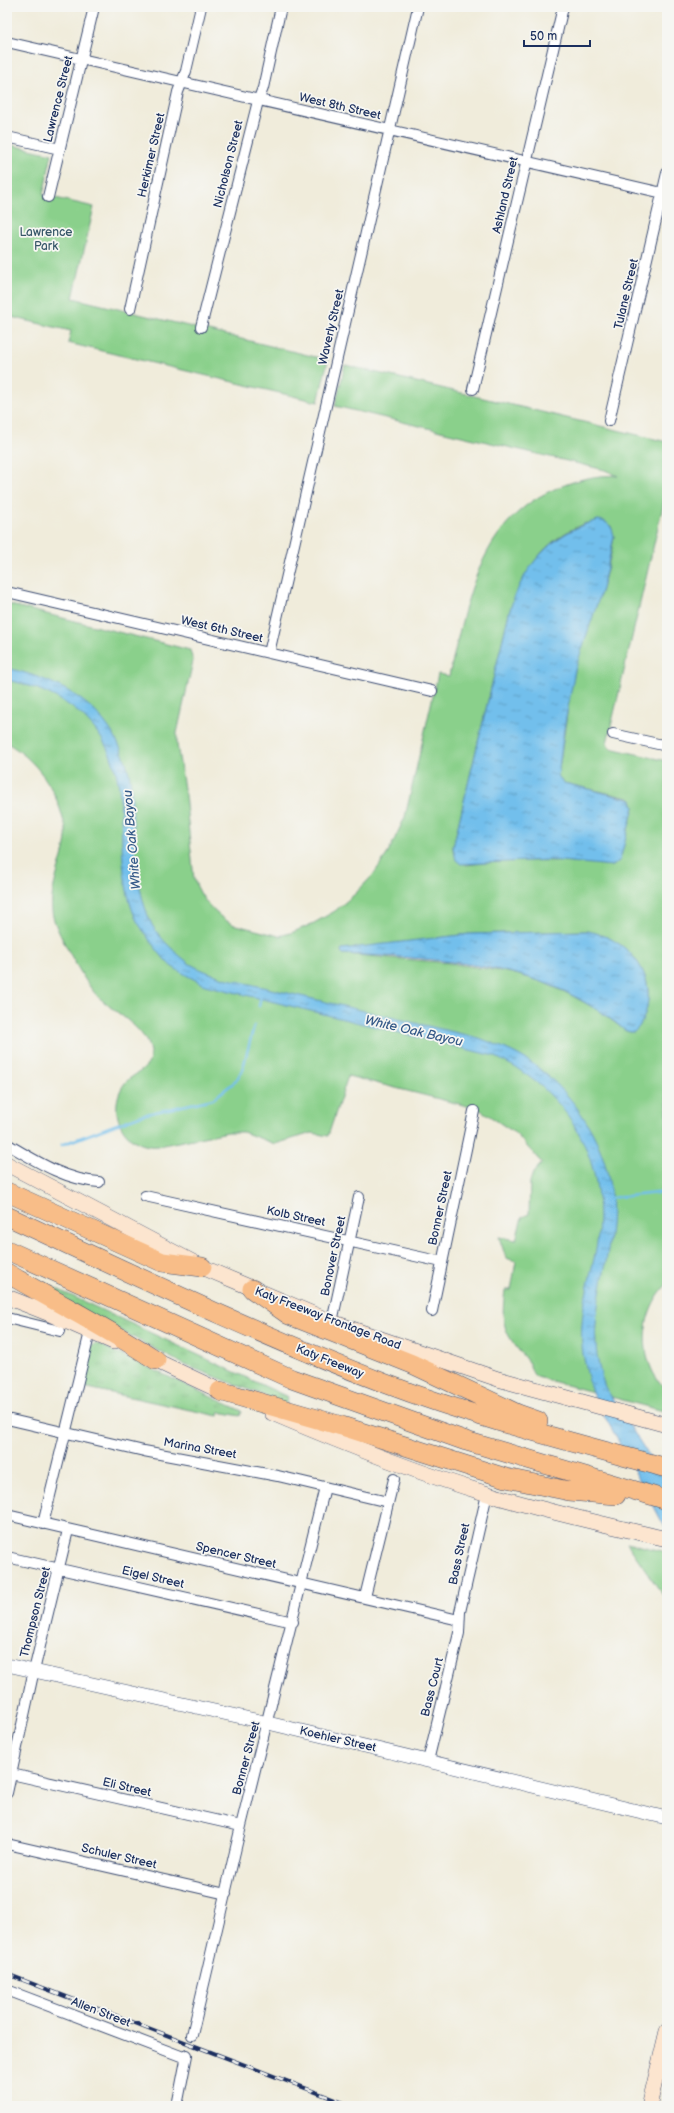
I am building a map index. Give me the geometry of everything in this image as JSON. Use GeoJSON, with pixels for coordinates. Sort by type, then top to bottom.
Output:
{"type":"FeatureCollection","features":[{"type":"Feature","properties":{"kind":"highway"},"geometry":{"type":"LineString","coordinates":[[7,1192],[162,1262],[202,1267]]}},
{"type":"Feature","properties":{"kind":"highway","name":"Katy Freeway"},"geometry":{"type":"LineString","coordinates":[[7,1216],[283,1343],[386,1384],[532,1432],[667,1468]]}},
{"type":"Feature","properties":{"kind":"highway"},"geometry":{"type":"LineString","coordinates":[[7,1250],[292,1379],[466,1441],[555,1469],[661,1499]]}},
{"type":"Feature","properties":{"kind":"highway"},"geometry":{"type":"LineString","coordinates":[[7,1273],[49,1298],[115,1333],[156,1360]]}},
{"type":"Feature","properties":{"kind":"highway"},"geometry":{"type":"LineString","coordinates":[[252,1289],[289,1315],[412,1364],[518,1414],[667,1468]]}},
{"type":"Feature","properties":{"kind":"highway"},"geometry":{"type":"LineString","coordinates":[[220,1391],[342,1426],[506,1478],[568,1491],[661,1499]]}},
{"type":"Feature","properties":{"kind":"main road","name":"Katy Freeway Frontage Road"},"geometry":{"type":"LineString","coordinates":[[7,1164],[202,1267],[332,1322],[498,1379],[667,1425]]}},
{"type":"Feature","properties":{"kind":"main road"},"geometry":{"type":"LineString","coordinates":[[7,1298],[156,1360],[220,1391],[399,1465],[487,1494],[589,1521],[667,1539]]}},
{"type":"Feature","properties":{"kind":"main road"},"geometry":{"type":"LineString","coordinates":[[649,2106],[667,2031]]}},
{"type":"Feature","properties":{"kind":"street","name":"Lawrence Street"},"geometry":{"type":"LineString","coordinates":[[48,198],[94,7]]}},
{"type":"Feature","properties":{"kind":"street","name":"Herkimer Street"},"geometry":{"type":"LineString","coordinates":[[130,309],[201,7]]}},
{"type":"Feature","properties":{"kind":"street","name":"Nicholson Street"},"geometry":{"type":"LineString","coordinates":[[201,327],[258,100],[263,88],[281,7]]}},
{"type":"Feature","properties":{"kind":"street","name":"Waverly Street"},"geometry":{"type":"LineString","coordinates":[[269,652],[418,7]]}},
{"type":"Feature","properties":{"kind":"street","name":"Ashland Street"},"geometry":{"type":"LineString","coordinates":[[473,389],[563,7]]}},
{"type":"Feature","properties":{"kind":"street","name":"West 8th Street"},"geometry":{"type":"LineString","coordinates":[[7,42],[665,194]]}},
{"type":"Feature","properties":{"kind":"street"},"geometry":{"type":"LineString","coordinates":[[7,137],[60,150]]}},
{"type":"Feature","properties":{"kind":"street","name":"Tulane Street"},"geometry":{"type":"LineString","coordinates":[[609,421],[665,194],[667,173]]}},
{"type":"Feature","properties":{"kind":"street","name":"West 6th Street"},"geometry":{"type":"LineString","coordinates":[[7,592],[432,691]]}},
{"type":"Feature","properties":{"kind":"street"},"geometry":{"type":"LineString","coordinates":[[613,734],[667,746]]}},
{"type":"Feature","properties":{"kind":"street","name":"Bonner Street"},"geometry":{"type":"LineString","coordinates":[[432,1311],[474,1111]]}},
{"type":"Feature","properties":{"kind":"street"},"geometry":{"type":"LineString","coordinates":[[7,1144],[39,1163],[73,1178],[99,1182]]}},
{"type":"Feature","properties":{"kind":"street","name":"Kolb Street"},"geometry":{"type":"LineString","coordinates":[[145,1196],[442,1262]]}},
{"type":"Feature","properties":{"kind":"street","name":"Bonover Street"},"geometry":{"type":"LineString","coordinates":[[332,1322],[359,1197]]}},
{"type":"Feature","properties":{"kind":"street"},"geometry":{"type":"LineString","coordinates":[[7,1318],[60,1331]]}},
{"type":"Feature","properties":{"kind":"street"},"geometry":{"type":"LineString","coordinates":[[43,1524],[90,1332]]}},
{"type":"Feature","properties":{"kind":"street","name":"Marina Street"},"geometry":{"type":"LineString","coordinates":[[7,1419],[144,1451],[206,1464],[258,1472],[388,1502]]}},
{"type":"Feature","properties":{"kind":"street"},"geometry":{"type":"LineString","coordinates":[[365,1597],[394,1479]]}},
{"type":"Feature","properties":{"kind":"street","name":"Bonner Street"},"geometry":{"type":"LineString","coordinates":[[192,2035],[241,1826],[268,1723],[325,1487]]}},
{"type":"Feature","properties":{"kind":"street","name":"Bass Street"},"geometry":{"type":"LineString","coordinates":[[459,1620],[487,1494]]}},
{"type":"Feature","properties":{"kind":"street","name":"Spencer Street"},"geometry":{"type":"LineString","coordinates":[[7,1515],[459,1620]]}},
{"type":"Feature","properties":{"kind":"street","name":"Thompson Street"},"geometry":{"type":"LineString","coordinates":[[7,1793],[9,1773],[60,1569],[68,1530]]}},
{"type":"Feature","properties":{"kind":"street","name":"Eigel Street"},"geometry":{"type":"LineString","coordinates":[[7,1557],[292,1622]]}},
{"type":"Feature","properties":{"kind":"street","name":"Bass Court"},"geometry":{"type":"LineString","coordinates":[[428,1761],[459,1634],[459,1620]]}},
{"type":"Feature","properties":{"kind":"street","name":"Koehler Street"},"geometry":{"type":"LineString","coordinates":[[7,1665],[268,1723],[667,1818]]}},
{"type":"Feature","properties":{"kind":"street","name":"Eli Street"},"geometry":{"type":"LineString","coordinates":[[9,1773],[241,1826]]}},
{"type":"Feature","properties":{"kind":"street","name":"Schuler Street"},"geometry":{"type":"LineString","coordinates":[[7,1844],[226,1894]]}},
{"type":"Feature","properties":{"kind":"street","name":"Allen Street"},"geometry":{"type":"LineString","coordinates":[[7,1990],[187,2057],[177,2106]]}},
{"type":"Feature","properties":{"kind":"green space","name":"Lawrence Park"},"geometry":{"type":"Polygon","coordinates":[[[7,144],[52,154],[43,195],[94,207],[73,298],[328,360],[318,402],[68,343],[71,331],[7,316],[7,144]]]}},
{"type":"Feature","properties":{"kind":"green space"},"geometry":{"type":"Polygon","coordinates":[[[345,365],[667,442],[667,487],[663,487],[666,493],[607,743],[610,748],[667,761],[667,1284],[654,1303],[649,1314],[645,1336],[648,1359],[652,1370],[668,1395],[667,1412],[537,1377],[509,1336],[504,1322],[503,1313],[505,1290],[511,1290],[516,1261],[506,1258],[499,1237],[516,1240],[522,1217],[529,1214],[530,1182],[533,1173],[542,1163],[515,1133],[479,1109],[348,1076],[328,1136],[312,1133],[275,1144],[243,1132],[228,1132],[152,1146],[143,1145],[128,1136],[119,1122],[117,1106],[121,1090],[129,1079],[146,1067],[149,1063],[150,1052],[147,1042],[142,1034],[93,991],[72,957],[54,920],[52,910],[53,889],[65,847],[66,830],[55,796],[43,775],[27,758],[7,743],[7,604],[190,650],[193,661],[177,733],[177,744],[185,795],[194,879],[204,899],[219,916],[232,924],[279,936],[291,933],[314,923],[335,911],[355,894],[373,875],[388,853],[405,817],[438,674],[449,676],[471,591],[481,564],[495,540],[512,518],[534,500],[575,481],[597,476],[618,476],[605,470],[335,406],[345,365]],[[586,523],[558,538],[537,558],[522,583],[509,613],[453,847],[453,850],[466,865],[503,862],[558,861],[613,866],[620,860],[634,807],[632,800],[629,798],[564,783],[558,776],[571,686],[579,655],[602,589],[614,537],[611,526],[586,523]],[[586,931],[469,934],[341,950],[343,954],[449,963],[512,973],[540,981],[569,994],[598,1010],[626,1031],[631,1032],[643,1017],[648,1001],[647,985],[642,970],[632,956],[619,944],[604,936],[586,931]]]}},
{"type":"Feature","properties":{"kind":"green space"},"geometry":{"type":"Polygon","coordinates":[[[44,1283],[288,1397],[286,1404],[185,1365],[42,1289],[44,1283]]]}},
{"type":"Feature","properties":{"kind":"green space"},"geometry":{"type":"Polygon","coordinates":[[[96,1343],[242,1411],[240,1416],[219,1412],[218,1416],[79,1386],[90,1347],[96,1343]]]}},
{"type":"Feature","properties":{"kind":"green space"},"geometry":{"type":"Polygon","coordinates":[[[627,1543],[667,1552],[667,1601],[627,1543]]]}},
{"type":"Feature","properties":{"kind":"water"},"geometry":{"type":"Polygon","coordinates":[[[598,520],[609,525],[614,537],[602,589],[575,670],[564,729],[558,776],[564,783],[632,800],[634,807],[620,860],[613,866],[550,860],[461,864],[456,860],[453,847],[509,613],[515,596],[530,567],[553,543],[581,526],[598,520]]]}},
{"type":"Feature","properties":{"kind":"water","name":"White Oak Bayou"},"geometry":{"type":"Polygon","coordinates":[[[7,668],[48,681],[66,690],[83,701],[98,714],[110,729],[120,748],[130,776],[136,863],[144,905],[152,925],[159,936],[190,964],[224,978],[479,1038],[511,1051],[527,1060],[558,1085],[573,1102],[596,1140],[604,1160],[612,1204],[611,1226],[596,1325],[596,1345],[599,1365],[605,1387],[667,1484],[667,1531],[597,1403],[589,1383],[583,1354],[582,1326],[583,1312],[597,1243],[599,1219],[598,1195],[594,1172],[586,1150],[576,1129],[563,1109],[547,1092],[528,1076],[494,1056],[205,985],[171,966],[141,928],[135,917],[130,901],[126,885],[122,853],[119,788],[114,766],[106,746],[95,729],[81,715],[65,703],[47,693],[7,680],[7,668]]]}},
{"type":"Feature","properties":{"kind":"water"},"geometry":{"type":"Polygon","coordinates":[[[586,931],[600,934],[624,947],[641,968],[646,980],[648,993],[647,1007],[641,1024],[634,1032],[629,1032],[602,1013],[571,995],[531,978],[505,971],[451,962],[343,954],[341,952],[342,949],[469,934],[586,931]]]}},
{"type":"Feature","properties":{"kind":"waterway"},"geometry":{"type":"LineString","coordinates":[[259,1006],[261,996]]}},
{"type":"Feature","properties":{"kind":"waterway"},"geometry":{"type":"LineString","coordinates":[[61,1145],[142,1115],[213,1099],[236,1081],[243,1068],[254,1026]]}},
{"type":"Feature","properties":{"kind":"waterway"},"geometry":{"type":"LineString","coordinates":[[610,1198],[667,1192]]}},
{"type":"Feature","properties":{"kind":"railway"},"geometry":{"type":"LineString","coordinates":[[7,1974],[352,2106]]}}]}
